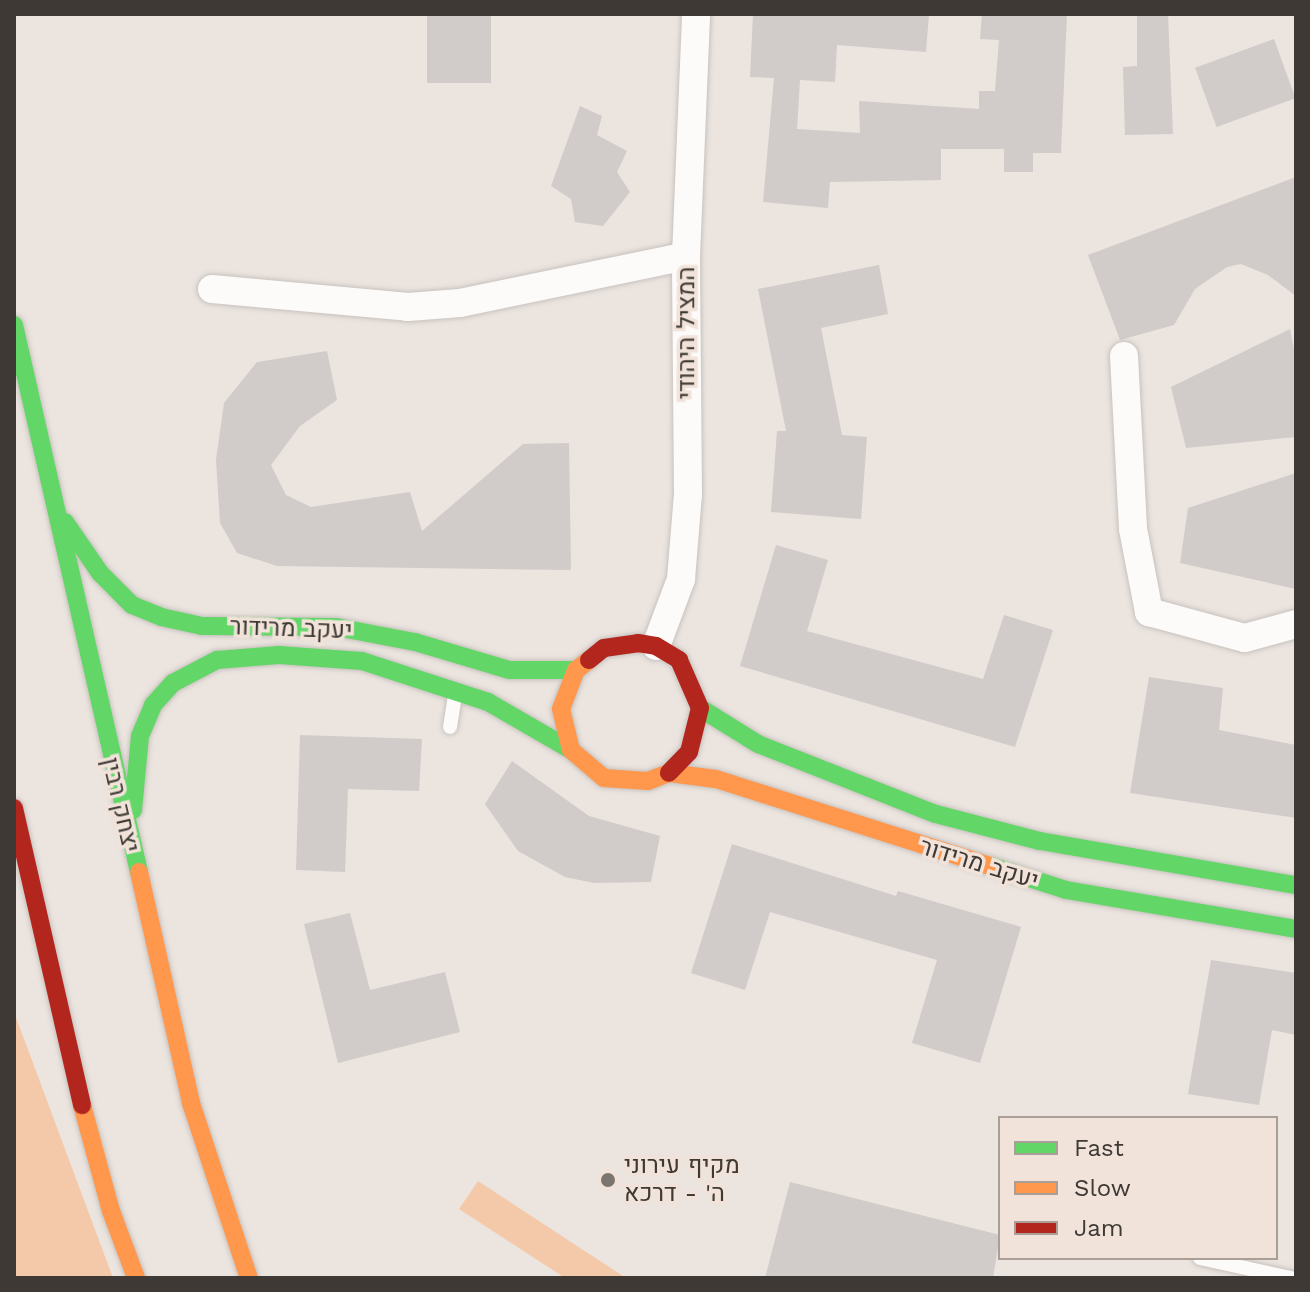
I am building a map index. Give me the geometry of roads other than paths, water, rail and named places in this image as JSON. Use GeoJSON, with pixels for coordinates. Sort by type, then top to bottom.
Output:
{"type":"FeatureCollection","features":[{"type":"Feature","properties":{"kind":"street","name":"המציל היהודי"},"geometry":{"type":"LineString","coordinates":[[656,646],[681,579],[687,508],[686,256],[696,14]]}},
{"type":"Feature","properties":{"kind":"street"},"geometry":{"type":"LineString","coordinates":[[212,289],[408,307],[460,303],[686,256]]}},
{"type":"Feature","properties":{"kind":"street","name":"יצחק רבין"},"geometry":{"type":"LineString","coordinates":[[14,325],[129,846],[191,1103],[249,1278]]}},
{"type":"Feature","properties":{"kind":"street"},"geometry":{"type":"LineString","coordinates":[[1124,356],[1133,529],[1149,612],[1245,638],[1296,624]]}},
{"type":"Feature","properties":{"kind":"street","name":"יעקב מרידור"},"geometry":{"type":"LineString","coordinates":[[54,505],[100,573],[132,605],[161,617],[202,626],[336,627],[415,642],[509,670],[576,670]]}},
{"type":"Feature","properties":{"kind":"street"},"geometry":{"type":"LineString","coordinates":[[638,643],[656,646],[679,660],[700,708],[689,752],[669,773],[648,781],[604,778],[571,750],[561,709],[576,670],[604,648],[638,643]]}},
{"type":"Feature","properties":{"kind":"street","name":"יעקב מרידור"},"geometry":{"type":"LineString","coordinates":[[129,846],[140,736],[153,705],[173,683],[217,660],[279,655],[362,661],[456,690],[519,716],[571,750]]}},
{"type":"Feature","properties":{"kind":"street","name":"יעקב מרידור"},"geometry":{"type":"LineString","coordinates":[[700,708],[758,744],[936,814],[1040,841],[1296,885]]}},
{"type":"Feature","properties":{"kind":"street","name":"יעקב מרידור"},"geometry":{"type":"LineString","coordinates":[[669,773],[716,779],[1065,897],[1296,929]]}},
{"type":"Feature","properties":{"kind":"street"},"geometry":{"type":"LineString","coordinates":[[14,808],[27,875],[99,1166],[136,1278]]}},
{"type":"Feature","properties":{"kind":"street"},"geometry":{"type":"LineString","coordinates":[[14,849],[27,875]]}},
{"type":"Feature","properties":{"kind":"lane"},"geometry":{"type":"LineString","coordinates":[[450,727],[456,690]]}},
{"type":"Feature","properties":{"kind":"lane"},"geometry":{"type":"LineString","coordinates":[[1209,1260],[1291,1278]]}},
{"type":"Feature","properties":{"kind":"place","name":"מקיף עירוני ה' - דרכא"},"geometry":{"type":"Point","coordinates":[608,1180]}}]}
